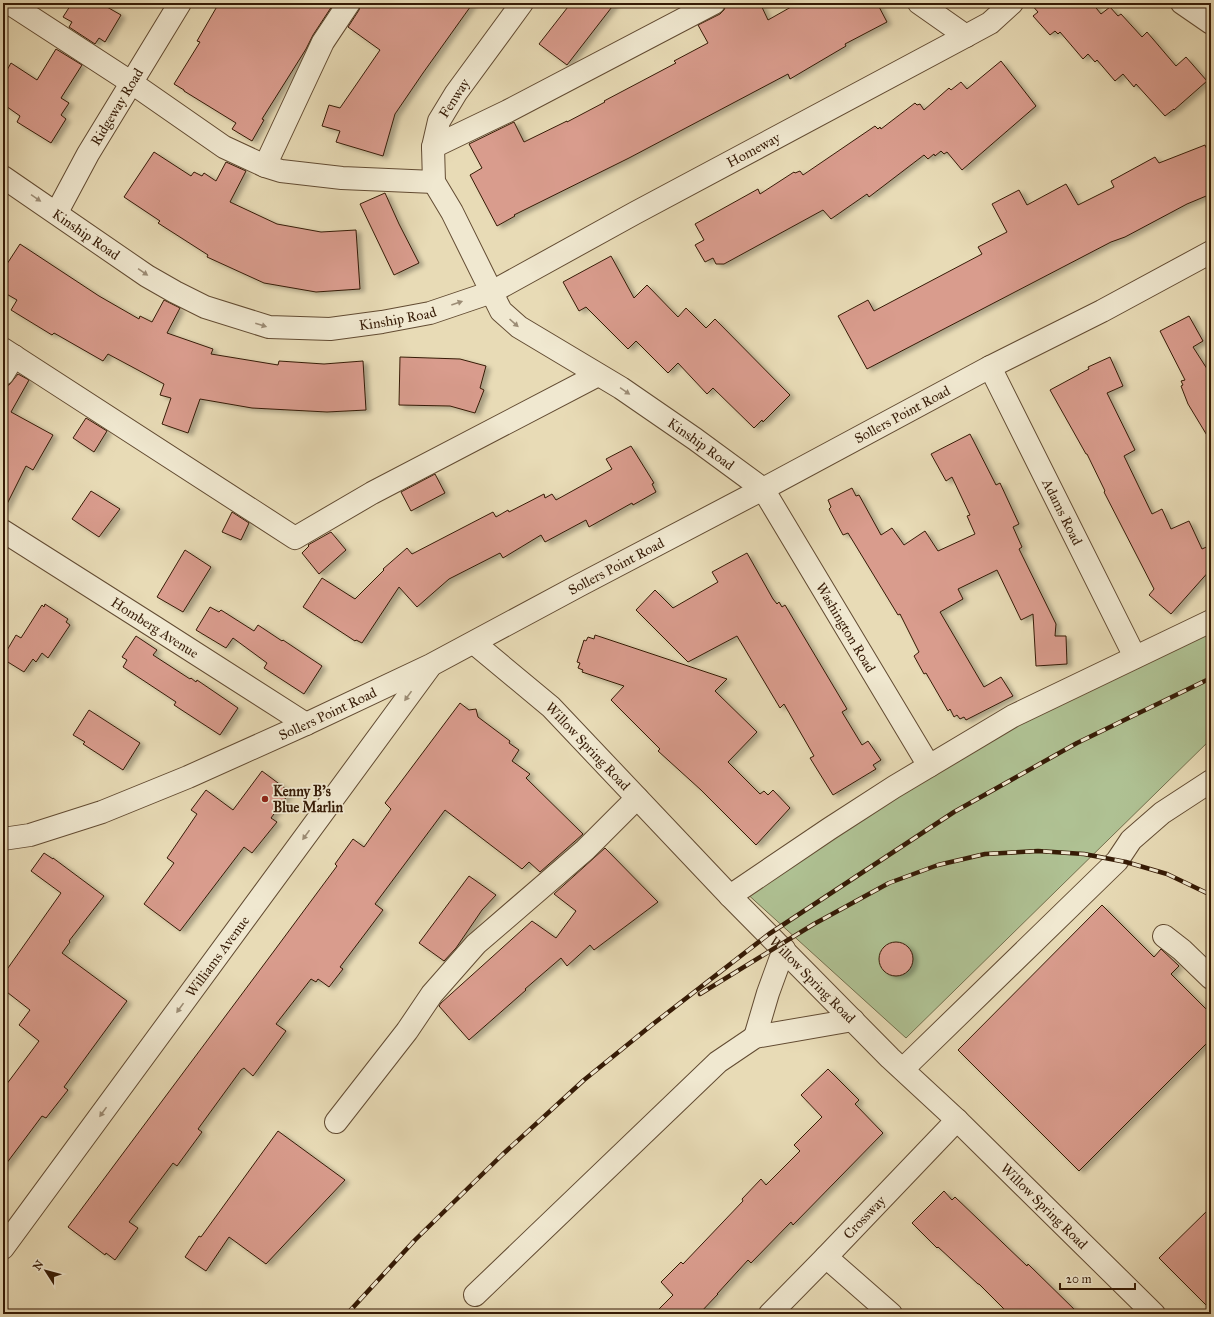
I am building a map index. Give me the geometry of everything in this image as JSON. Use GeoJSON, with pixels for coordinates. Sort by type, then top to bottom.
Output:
{"type":"FeatureCollection","features":[{"type":"Feature","properties":{"kind":"street"},"geometry":{"type":"LineString","coordinates":[[9,3],[132,83],[224,147],[265,166],[281,170],[342,178],[434,182]]}},
{"type":"Feature","properties":{"kind":"street","name":"Ridgeway Road"},"geometry":{"type":"LineString","coordinates":[[57,212],[88,154],[180,3]]}},
{"type":"Feature","properties":{"kind":"street"},"geometry":{"type":"LineString","coordinates":[[265,166],[323,42],[349,3]]}},
{"type":"Feature","properties":{"kind":"street","name":"Fenway"},"geometry":{"type":"LineString","coordinates":[[492,292],[452,212],[434,182],[433,147],[439,121],[456,93],[522,3]]}},
{"type":"Feature","properties":{"kind":"street"},"geometry":{"type":"LineString","coordinates":[[433,147],[508,111],[714,3]]}},
{"type":"Feature","properties":{"kind":"street"},"geometry":{"type":"LineString","coordinates":[[919,3],[966,36]]}},
{"type":"Feature","properties":{"kind":"street","name":"Homeway"},"geometry":{"type":"LineString","coordinates":[[492,292],[635,213],[990,23],[1012,3]]}},
{"type":"Feature","properties":{"kind":"street"},"geometry":{"type":"LineString","coordinates":[[1182,3],[1211,23]]}},
{"type":"Feature","properties":{"kind":"street","name":"Kinship Road"},"geometry":{"type":"LineString","coordinates":[[3,177],[57,212],[148,276],[175,292],[205,307],[269,327],[330,329],[382,322],[430,313],[492,292],[501,311],[519,327],[621,388],[763,489]]}},
{"type":"Feature","properties":{"kind":"street","name":"Sollers Point Road"},"geometry":{"type":"LineString","coordinates":[[3,839],[30,835],[102,812],[188,777],[306,724],[431,665],[990,367],[1102,311],[1211,252]]}},
{"type":"Feature","properties":{"kind":"street"},"geometry":{"type":"LineString","coordinates":[[7,360],[296,538],[372,493],[598,375]]}},
{"type":"Feature","properties":{"kind":"street","name":"Adams Road"},"geometry":{"type":"LineString","coordinates":[[990,367],[1136,657]]}},
{"type":"Feature","properties":{"kind":"street","name":"Washington Road"},"geometry":{"type":"LineString","coordinates":[[763,489],[929,766]]}},
{"type":"Feature","properties":{"kind":"street","name":"Homberg Avenue"},"geometry":{"type":"LineString","coordinates":[[3,531],[306,724]]}},
{"type":"Feature","properties":{"kind":"street"},"geometry":{"type":"LineString","coordinates":[[730,896],[829,829],[929,766],[1013,716],[1211,621]]}},
{"type":"Feature","properties":{"kind":"street","name":"Willow Spring Road"},"geometry":{"type":"LineString","coordinates":[[474,643],[551,707],[730,896],[853,1020],[1154,1314]]}},
{"type":"Feature","properties":{"kind":"street","name":"Williams Avenue"},"geometry":{"type":"LineString","coordinates":[[3,1248],[431,665]]}},
{"type":"Feature","properties":{"kind":"street"},"geometry":{"type":"LineString","coordinates":[[903,1070],[1116,861],[1131,840],[1162,813],[1211,781]]}},
{"type":"Feature","properties":{"kind":"street"},"geometry":{"type":"LineString","coordinates":[[336,1122],[407,1031],[432,994],[476,944],[585,850],[637,798]]}},
{"type":"Feature","properties":{"kind":"street"},"geometry":{"type":"LineString","coordinates":[[1164,936],[1182,950],[1211,978]]}},
{"type":"Feature","properties":{"kind":"street"},"geometry":{"type":"LineString","coordinates":[[755,1037],[768,993],[784,950]]}},
{"type":"Feature","properties":{"kind":"street"},"geometry":{"type":"LineString","coordinates":[[475,1295],[718,1062],[755,1037],[853,1020]]}},
{"type":"Feature","properties":{"kind":"street","name":"Crossway"},"geometry":{"type":"LineString","coordinates":[[770,1314],[957,1120]]}},
{"type":"Feature","properties":{"kind":"street"},"geometry":{"type":"LineString","coordinates":[[826,1257],[891,1314]]}},
{"type":"Feature","properties":{"kind":"green space"},"geometry":{"type":"Polygon","coordinates":[[[1211,626],[1211,739],[906,1038],[744,891],[1021,716],[1211,626]]]}},
{"type":"Feature","properties":{"kind":"building"},"geometry":{"type":"Polygon","coordinates":[[[72,3],[100,3],[121,15],[105,42],[99,38],[95,44],[69,27],[72,22],[63,17],[72,3]]]}},
{"type":"Feature","properties":{"kind":"building"},"geometry":{"type":"Polygon","coordinates":[[[219,3],[334,3],[262,119],[264,120],[252,141],[232,129],[236,123],[174,84],[200,42],[197,41],[219,3]]]}},
{"type":"Feature","properties":{"kind":"building"},"geometry":{"type":"Polygon","coordinates":[[[361,3],[473,3],[395,114],[383,156],[336,142],[340,131],[322,126],[329,105],[340,108],[380,50],[348,27],[359,10],[361,3]]]}},
{"type":"Feature","properties":{"kind":"building"},"geometry":{"type":"Polygon","coordinates":[[[571,3],[615,3],[567,65],[539,44],[571,3]]]}},
{"type":"Feature","properties":{"kind":"building"},"geometry":{"type":"Polygon","coordinates":[[[730,3],[760,3],[768,20],[798,3],[877,3],[887,22],[845,44],[846,46],[790,79],[788,74],[629,158],[514,215],[515,216],[497,226],[470,175],[482,168],[469,144],[514,122],[524,142],[605,102],[604,101],[676,63],[674,61],[708,43],[698,25],[720,14],[726,5],[730,3]]]}},
{"type":"Feature","properties":{"kind":"building"},"geometry":{"type":"Polygon","coordinates":[[[1030,3],[1092,3],[1101,14],[1110,7],[1118,16],[1121,14],[1142,37],[1147,32],[1176,66],[1186,57],[1207,81],[1165,116],[1136,84],[1134,87],[1123,74],[1115,81],[1097,60],[1095,62],[1088,54],[1083,59],[1060,32],[1058,34],[1055,31],[1050,35],[1033,16],[1038,12],[1030,3]]]}},
{"type":"Feature","properties":{"kind":"building"},"geometry":{"type":"Polygon","coordinates":[[[56,49],[82,65],[61,98],[69,103],[61,115],[66,119],[51,143],[17,122],[20,116],[3,104],[3,77],[11,63],[37,80],[56,49]]]}},
{"type":"Feature","properties":{"kind":"building"},"geometry":{"type":"Polygon","coordinates":[[[1001,61],[1036,106],[962,170],[947,152],[944,154],[941,151],[928,159],[924,155],[869,197],[867,194],[831,219],[823,210],[724,264],[716,264],[713,258],[705,262],[695,245],[704,240],[695,224],[758,189],[760,194],[794,172],[800,171],[803,175],[875,126],[878,129],[880,127],[881,129],[915,103],[917,105],[920,104],[924,110],[949,88],[951,90],[961,82],[967,89],[1001,61]]]}},
{"type":"Feature","properties":{"kind":"building"},"geometry":{"type":"Polygon","coordinates":[[[1205,145],[1211,159],[1211,194],[1187,204],[1125,237],[1111,242],[867,369],[838,316],[868,300],[874,311],[982,254],[978,247],[1007,232],[992,204],[1019,190],[1027,205],[1066,184],[1078,205],[1114,187],[1111,181],[1155,157],[1159,163],[1205,145]]]}},
{"type":"Feature","properties":{"kind":"building"},"geometry":{"type":"Polygon","coordinates":[[[154,152],[191,176],[194,172],[202,176],[204,173],[216,181],[226,162],[246,171],[230,202],[277,224],[321,232],[356,230],[360,289],[316,292],[264,283],[207,257],[208,255],[158,223],[160,221],[124,197],[154,152]]]}},
{"type":"Feature","properties":{"kind":"building"},"geometry":{"type":"Polygon","coordinates":[[[385,193],[419,263],[394,275],[360,204],[385,193]]]}},
{"type":"Feature","properties":{"kind":"building"},"geometry":{"type":"Polygon","coordinates":[[[20,244],[99,296],[139,319],[140,316],[152,322],[164,300],[180,308],[167,333],[213,349],[211,354],[278,365],[279,361],[324,364],[363,361],[366,410],[327,412],[252,408],[200,399],[188,433],[162,424],[171,398],[160,395],[164,384],[108,354],[103,361],[54,333],[52,335],[11,310],[17,300],[3,292],[3,270],[20,244]]]}},
{"type":"Feature","properties":{"kind":"building"},"geometry":{"type":"Polygon","coordinates":[[[611,256],[634,298],[647,285],[678,317],[686,308],[706,328],[715,319],[790,395],[763,422],[762,420],[754,428],[713,388],[707,394],[678,363],[668,373],[636,341],[628,349],[586,307],[579,311],[563,282],[611,256]]]}},
{"type":"Feature","properties":{"kind":"building"},"geometry":{"type":"Polygon","coordinates":[[[1189,316],[1203,341],[1193,347],[1211,375],[1211,442],[1188,404],[1181,386],[1183,385],[1181,381],[1185,380],[1160,331],[1189,316]]]}},
{"type":"Feature","properties":{"kind":"building"},"geometry":{"type":"Polygon","coordinates":[[[400,357],[460,359],[486,366],[480,388],[484,390],[475,413],[450,406],[399,405],[400,357]]]}},
{"type":"Feature","properties":{"kind":"building"},"geometry":{"type":"Polygon","coordinates":[[[1110,357],[1123,386],[1107,393],[1135,450],[1124,456],[1152,514],[1162,509],[1171,529],[1189,521],[1202,549],[1211,545],[1211,569],[1171,614],[1149,595],[1154,589],[1104,492],[1105,491],[1087,454],[1050,390],[1089,369],[1088,367],[1110,357]]]}},
{"type":"Feature","properties":{"kind":"building"},"geometry":{"type":"Polygon","coordinates":[[[18,374],[29,380],[11,412],[53,435],[33,470],[26,466],[3,512],[3,386],[9,385],[18,374]]]}},
{"type":"Feature","properties":{"kind":"building"},"geometry":{"type":"Polygon","coordinates":[[[86,418],[107,431],[94,452],[73,438],[86,418]]]}},
{"type":"Feature","properties":{"kind":"building"},"geometry":{"type":"Polygon","coordinates":[[[970,434],[996,485],[1000,483],[1019,524],[1013,527],[1022,547],[1019,549],[1056,624],[1055,636],[1066,636],[1067,664],[1036,666],[1033,614],[1021,620],[997,570],[958,589],[963,599],[940,612],[984,687],[1001,677],[1013,696],[966,720],[964,717],[960,719],[957,715],[954,717],[950,709],[948,711],[926,673],[924,674],[914,656],[919,652],[900,614],[898,615],[848,533],[843,535],[829,509],[831,507],[828,500],[852,488],[856,496],[859,495],[881,535],[892,528],[904,545],[925,531],[938,551],[975,534],[967,516],[970,515],[952,477],[946,481],[931,454],[970,434]]]}},
{"type":"Feature","properties":{"kind":"building"},"geometry":{"type":"Polygon","coordinates":[[[631,446],[654,483],[652,484],[656,492],[633,505],[632,503],[589,527],[586,520],[545,542],[541,535],[503,558],[500,553],[449,579],[417,607],[399,587],[362,643],[356,640],[355,641],[303,607],[322,578],[355,599],[384,570],[383,569],[407,548],[412,554],[493,512],[496,517],[544,494],[545,498],[552,494],[556,500],[612,469],[606,459],[631,446]]]}},
{"type":"Feature","properties":{"kind":"building"},"geometry":{"type":"Polygon","coordinates":[[[435,474],[445,493],[411,511],[401,492],[435,474]]]}},
{"type":"Feature","properties":{"kind":"building"},"geometry":{"type":"Polygon","coordinates":[[[91,491],[120,509],[99,537],[72,519],[91,491]]]}},
{"type":"Feature","properties":{"kind":"building"},"geometry":{"type":"Polygon","coordinates":[[[232,512],[249,523],[241,540],[222,532],[232,512]]]}},
{"type":"Feature","properties":{"kind":"building"},"geometry":{"type":"Polygon","coordinates":[[[331,532],[346,550],[319,574],[302,553],[309,546],[308,545],[331,532]]]}},
{"type":"Feature","properties":{"kind":"building"},"geometry":{"type":"Polygon","coordinates":[[[185,550],[211,567],[183,612],[157,597],[185,550]]]}},
{"type":"Feature","properties":{"kind":"building"},"geometry":{"type":"Polygon","coordinates":[[[747,553],[773,599],[777,604],[779,602],[782,607],[785,605],[847,709],[842,712],[862,745],[868,741],[881,760],[873,765],[876,769],[833,795],[810,758],[814,756],[784,704],[780,708],[737,636],[688,662],[636,610],[655,590],[673,608],[718,582],[712,572],[747,553]]]}},
{"type":"Feature","properties":{"kind":"building"},"geometry":{"type":"Polygon","coordinates":[[[45,604],[68,619],[66,622],[70,625],[48,658],[42,653],[36,662],[33,659],[24,672],[3,659],[3,657],[16,635],[21,638],[42,605],[44,607],[45,604]]]}},
{"type":"Feature","properties":{"kind":"building"},"geometry":{"type":"Polygon","coordinates":[[[210,607],[219,612],[221,610],[254,631],[258,625],[322,666],[304,694],[264,668],[267,663],[233,638],[226,648],[196,630],[210,607]]]}},
{"type":"Feature","properties":{"kind":"building"},"geometry":{"type":"Polygon","coordinates":[[[595,635],[727,679],[715,691],[757,732],[728,762],[760,794],[764,791],[768,795],[773,790],[790,808],[756,845],[701,790],[658,751],[660,749],[611,700],[624,686],[582,672],[583,670],[578,668],[580,663],[577,662],[584,640],[586,641],[588,637],[594,639],[595,635]]]}},
{"type":"Feature","properties":{"kind":"building"},"geometry":{"type":"Polygon","coordinates":[[[136,636],[157,650],[153,655],[190,679],[191,678],[196,682],[197,680],[238,708],[220,735],[174,705],[176,702],[123,667],[127,660],[122,657],[136,636]]]}},
{"type":"Feature","properties":{"kind":"building"},"geometry":{"type":"Polygon","coordinates":[[[460,703],[469,710],[476,709],[478,717],[510,741],[509,743],[519,750],[512,761],[530,774],[526,778],[583,834],[540,872],[529,862],[522,869],[445,810],[375,904],[383,910],[340,967],[343,969],[329,987],[318,979],[316,982],[311,979],[276,1024],[286,1031],[253,1076],[244,1068],[241,1070],[198,1129],[202,1132],[177,1166],[173,1163],[129,1222],[138,1228],[115,1260],[106,1253],[105,1255],[68,1227],[337,866],[335,864],[353,839],[364,847],[391,809],[385,803],[460,703]]]}},
{"type":"Feature","properties":{"kind":"building"},"geometry":{"type":"Polygon","coordinates":[[[89,710],[140,743],[123,770],[83,744],[85,742],[73,735],[89,710]]]}},
{"type":"Feature","properties":{"kind":"building"},"geometry":{"type":"Polygon","coordinates":[[[262,771],[290,792],[271,818],[277,822],[252,853],[244,847],[180,931],[144,904],[174,863],[167,858],[197,814],[191,810],[206,790],[233,810],[262,771]]]}},
{"type":"Feature","properties":{"kind":"building"},"geometry":{"type":"Polygon","coordinates":[[[605,848],[658,902],[594,950],[590,945],[567,966],[561,958],[469,1040],[439,1006],[441,1003],[532,921],[556,938],[576,911],[554,894],[605,848]]]}},
{"type":"Feature","properties":{"kind":"building"},"geometry":{"type":"Polygon","coordinates":[[[44,853],[104,896],[69,941],[70,942],[62,953],[127,1001],[64,1087],[68,1090],[46,1118],[42,1116],[3,1168],[3,1089],[39,1041],[19,1025],[30,1010],[3,989],[3,975],[61,893],[31,871],[44,853]]]}},
{"type":"Feature","properties":{"kind":"building"},"geometry":{"type":"Polygon","coordinates":[[[469,876],[496,895],[482,910],[456,948],[444,961],[419,943],[469,876]]]}},
{"type":"Feature","properties":{"kind":"building"},"geometry":{"type":"Polygon","coordinates":[[[1102,905],[1154,957],[1161,949],[1179,966],[1171,974],[1211,1014],[1211,1039],[1079,1171],[958,1050],[1102,905]]]}},
{"type":"Feature","properties":{"kind":"building"},"geometry":{"type":"Polygon","coordinates":[[[893,942],[899,942],[903,943],[910,949],[913,959],[912,966],[906,973],[899,976],[893,976],[889,975],[882,969],[879,962],[879,956],[880,952],[886,945],[893,942]]]}},
{"type":"Feature","properties":{"kind":"building"},"geometry":{"type":"Polygon","coordinates":[[[828,1069],[859,1100],[855,1104],[883,1133],[793,1225],[791,1222],[751,1263],[748,1260],[699,1314],[654,1314],[673,1295],[661,1282],[681,1262],[683,1264],[743,1201],[742,1199],[761,1179],[766,1185],[800,1151],[794,1145],[822,1117],[801,1095],[828,1069]]]}},
{"type":"Feature","properties":{"kind":"building"},"geometry":{"type":"Polygon","coordinates":[[[278,1131],[345,1180],[266,1264],[229,1237],[206,1271],[185,1257],[199,1236],[201,1237],[278,1131]]]}},
{"type":"Feature","properties":{"kind":"building"},"geometry":{"type":"Polygon","coordinates":[[[944,1191],[952,1200],[955,1197],[1027,1266],[1028,1264],[1079,1314],[1009,1314],[979,1284],[938,1247],[937,1248],[912,1223],[944,1191]]]}},
{"type":"Feature","properties":{"kind":"building"},"geometry":{"type":"Polygon","coordinates":[[[1211,1207],[1211,1310],[1159,1258],[1211,1207]]]}},
{"type":"Feature","properties":{"kind":"railway"},"geometry":{"type":"LineString","coordinates":[[347,1314],[415,1240],[503,1154],[584,1080],[653,1024],[769,934],[954,812],[1077,743],[1211,678]]}},
{"type":"Feature","properties":{"kind":"railway"},"geometry":{"type":"LineString","coordinates":[[700,994],[814,924],[889,883],[938,865],[985,854],[1038,851],[1084,854],[1126,862],[1167,874],[1211,895]]}},
{"type":"Feature","properties":{"kind":"place","name":"Kenny B's Blue Marlin"},"geometry":{"type":"Point","coordinates":[265,799]}}]}
